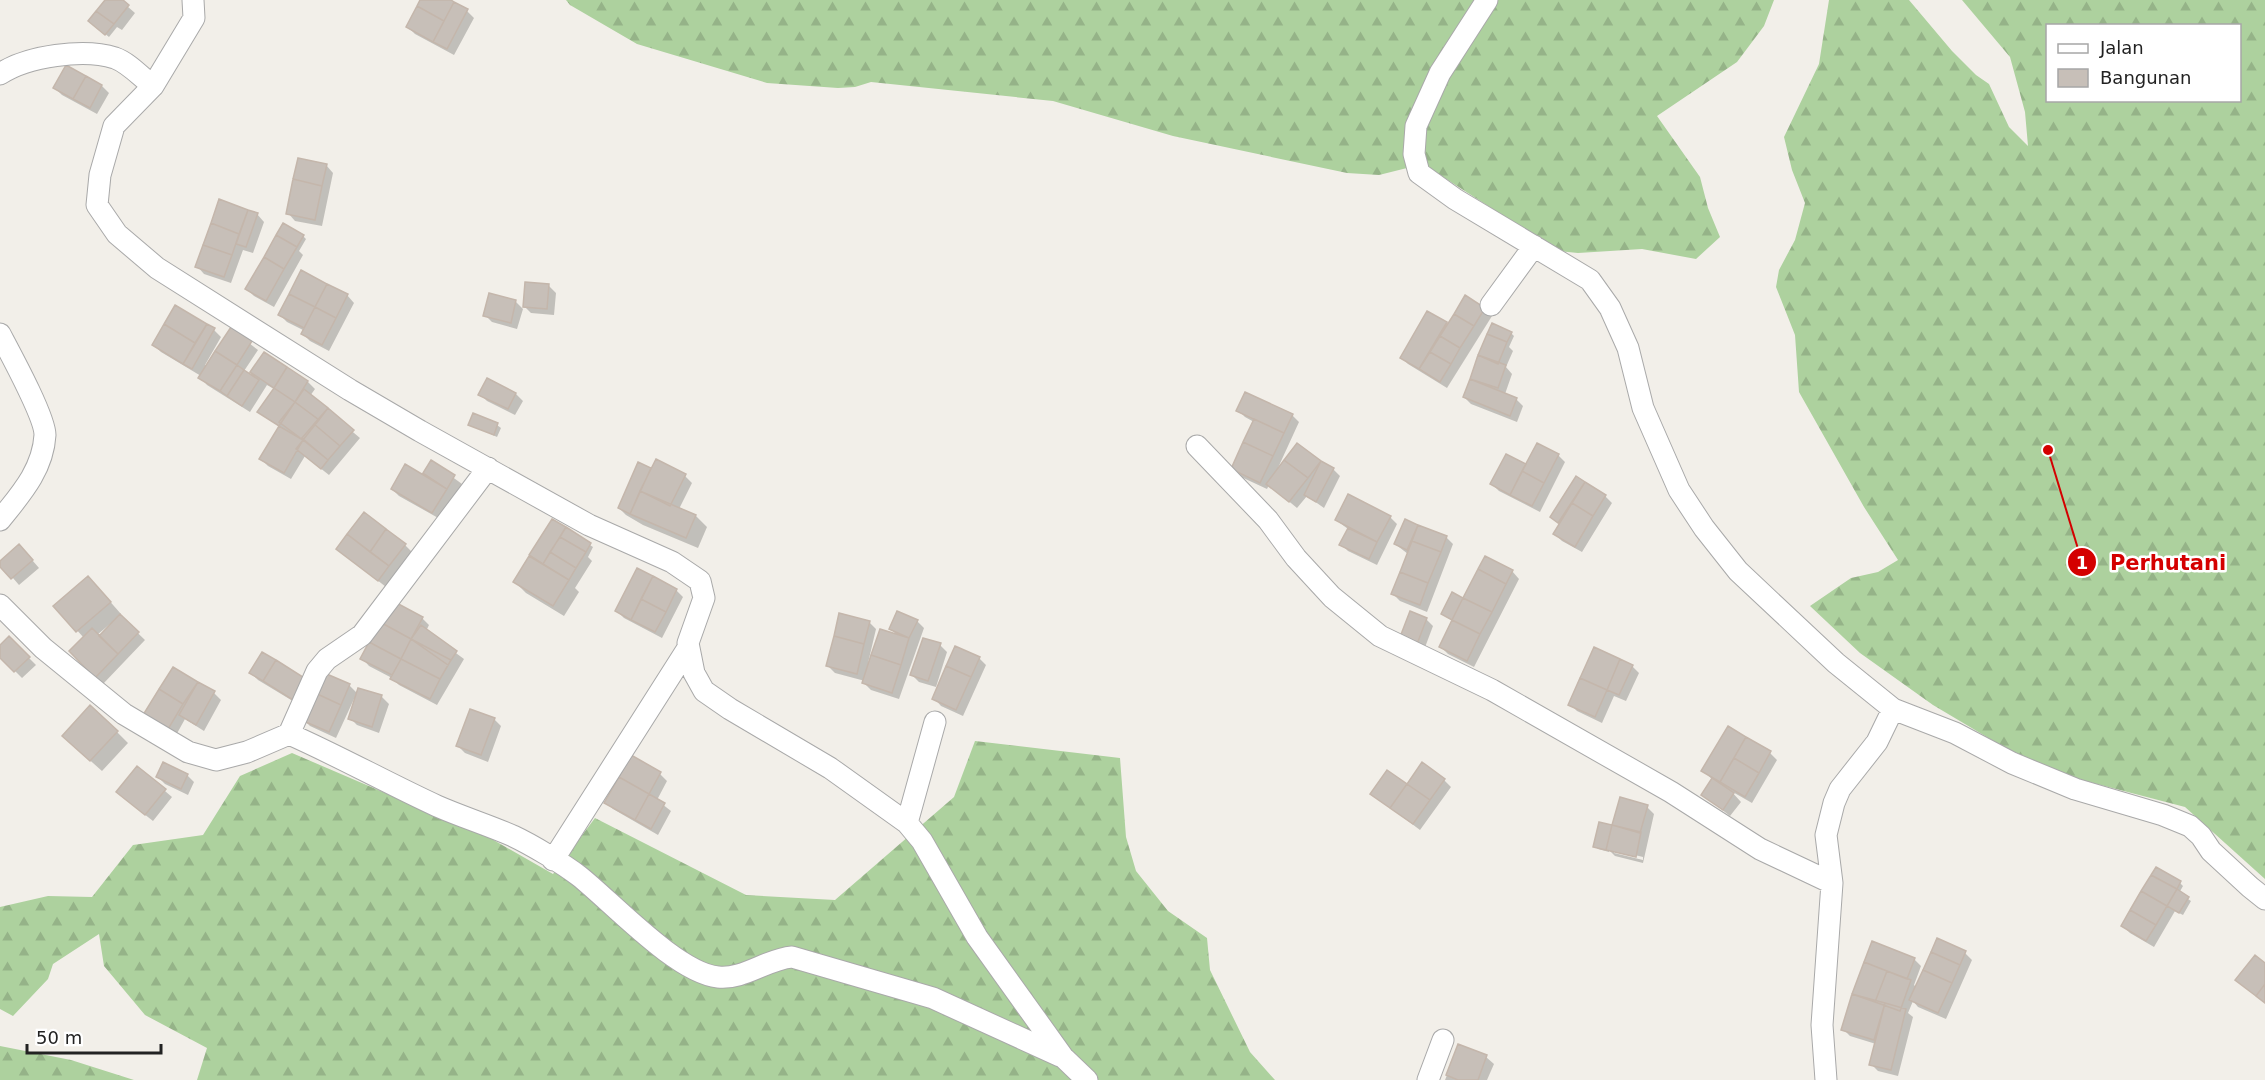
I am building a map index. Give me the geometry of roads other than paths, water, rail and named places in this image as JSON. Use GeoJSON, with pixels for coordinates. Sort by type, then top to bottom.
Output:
{"type":"FeatureCollection","features":[{"type":"Feature","properties":{"kind":"street"},"geometry":{"type":"LineString","coordinates":[[193,0],[194,18],[153,86],[114,126],[100,175],[97,205],[117,234],[157,268],[420,431],[589,525],[672,562],[700,581],[704,598],[688,648],[694,672],[704,691],[730,709],[830,768],[907,823],[922,841],[977,937],[1063,1057],[1087,1080]]}},
{"type":"Feature","properties":{"kind":"street"},"geometry":{"type":"LineString","coordinates":[[1487,0],[1440,73],[1416,126],[1414,154],[1419,173],[1455,199],[1590,280],[1610,308],[1628,348],[1643,408],[1679,490],[1704,528],[1738,571],[1836,663],[1893,709],[1955,732],[2012,763],[2075,789],[2190,826],[2201,836],[2211,851],[2265,899]]}},
{"type":"Feature","properties":{"kind":"street"},"geometry":{"type":"LineString","coordinates":[[0,74],[17,66],[47,58],[90,53],[117,58],[153,86]]}},
{"type":"Feature","properties":{"kind":"street"},"geometry":{"type":"LineString","coordinates":[[1491,305],[1534,246]]}},
{"type":"Feature","properties":{"kind":"street"},"geometry":{"type":"LineString","coordinates":[[0,334],[24,382],[45,433],[42,450],[27,486],[0,520]]}},
{"type":"Feature","properties":{"kind":"street"},"geometry":{"type":"LineString","coordinates":[[1197,446],[1268,520],[1296,558],[1332,597],[1380,636],[1492,690],[1671,792],[1760,849],[1832,884]]}},
{"type":"Feature","properties":{"kind":"street"},"geometry":{"type":"LineString","coordinates":[[0,605],[43,648],[116,708],[188,752],[216,760],[247,752],[289,734],[317,671],[327,659],[362,635],[488,468]]}},
{"type":"Feature","properties":{"kind":"street"},"geometry":{"type":"LineString","coordinates":[[553,860],[688,648]]}},
{"type":"Feature","properties":{"kind":"street"},"geometry":{"type":"LineString","coordinates":[[1826,1080],[1822,1025],[1832,884],[1826,850],[1826,835],[1834,803],[1848,777],[1877,742],[1893,709]]}},
{"type":"Feature","properties":{"kind":"street"},"geometry":{"type":"LineString","coordinates":[[907,823],[935,722]]}},
{"type":"Feature","properties":{"kind":"street"},"geometry":{"type":"LineString","coordinates":[[289,734],[340,756],[398,788],[459,816],[514,837],[578,876],[674,956],[702,973],[719,977],[739,974],[778,958],[792,957],[933,998],[1063,1057]]}},
{"type":"Feature","properties":{"kind":"street"},"geometry":{"type":"LineString","coordinates":[[1428,1080],[1443,1040]]}},
{"type":"Feature","properties":{"kind":"place","name":"Perhutani"},"geometry":{"type":"Point","coordinates":[2048,450]}}]}
